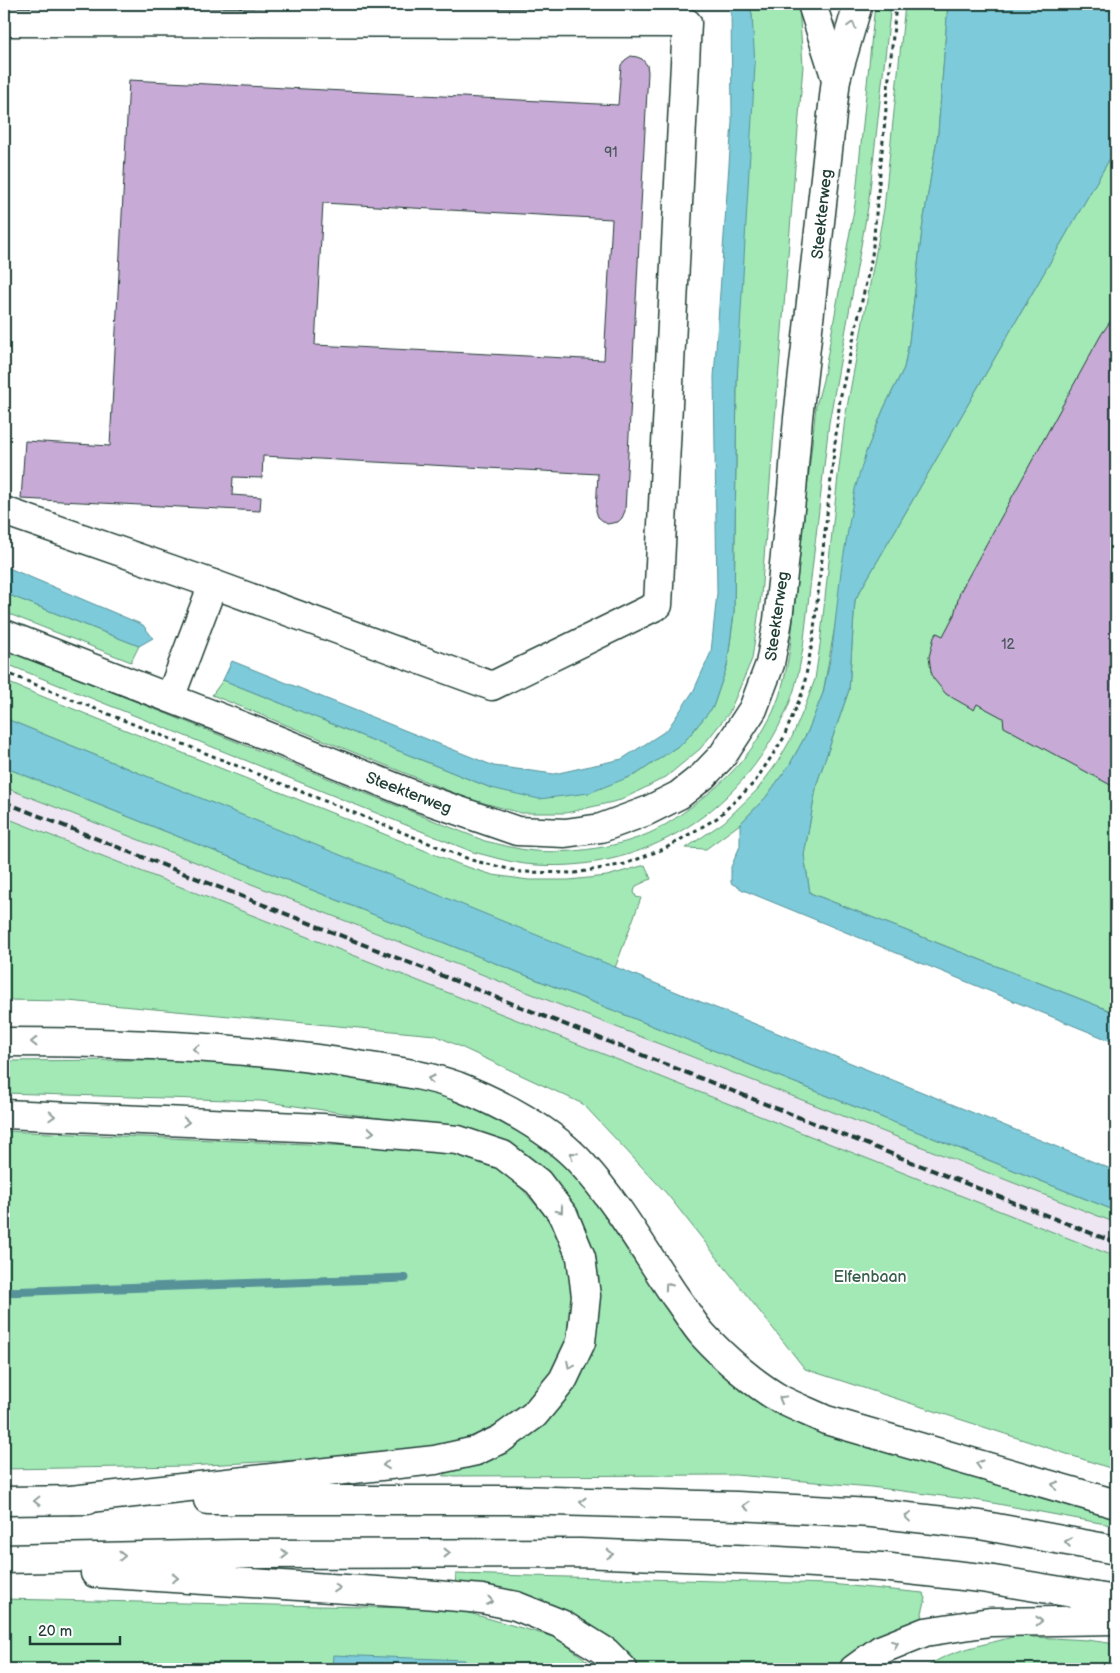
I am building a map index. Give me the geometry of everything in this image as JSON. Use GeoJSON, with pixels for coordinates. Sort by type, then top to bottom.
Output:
{"type":"FeatureCollection","features":[{"type":"Feature","properties":{"kind":"main road"},"geometry":{"type":"LineString","coordinates":[[812,4],[836,80]]}},
{"type":"Feature","properties":{"kind":"main road","name":"Steekterweg"},"geometry":{"type":"LineString","coordinates":[[828,4],[836,80]]}},
{"type":"Feature","properties":{"kind":"main road","name":"Steekterweg"},"geometry":{"type":"LineString","coordinates":[[4,634],[419,797],[517,831],[566,834],[601,828],[647,811],[679,796],[703,776],[723,755],[752,709],[770,664],[778,620],[798,418],[836,80],[858,4]]}},
{"type":"Feature","properties":{"kind":"main road"},"geometry":{"type":"LineString","coordinates":[[4,22],[687,23],[658,605],[492,686],[213,584],[4,511]]}},
{"type":"Feature","properties":{"kind":"main road"},"geometry":{"type":"LineString","coordinates":[[170,698],[213,584]]}},
{"type":"Feature","properties":{"kind":"main road"},"geometry":{"type":"LineString","coordinates":[[4,1042],[94,1042],[245,1052],[324,1060],[405,1072],[455,1085],[492,1102],[545,1131],[582,1163],[615,1204],[652,1262],[702,1334],[736,1367],[780,1399],[826,1420],[1116,1504]]}},
{"type":"Feature","properties":{"kind":"main road"},"geometry":{"type":"LineString","coordinates":[[4,1114],[322,1128],[458,1140],[503,1155],[538,1182],[564,1216],[580,1256],[586,1296],[581,1342],[563,1380],[534,1415],[501,1439],[476,1451],[435,1460],[71,1500]]}},
{"type":"Feature","properties":{"kind":"main road"},"geometry":{"type":"LineString","coordinates":[[4,1501],[515,1500],[737,1506],[872,1513],[980,1525],[1116,1550]]}},
{"type":"Feature","properties":{"kind":"main road"},"geometry":{"type":"LineString","coordinates":[[4,1558],[238,1554],[580,1553],[724,1558],[882,1567],[981,1578],[1116,1600]]}},
{"type":"Feature","properties":{"kind":"main road"},"geometry":{"type":"LineString","coordinates":[[4,1567],[482,1599],[516,1606],[561,1624],[606,1652],[623,1669]]}},
{"type":"Feature","properties":{"kind":"main road"},"geometry":{"type":"LineString","coordinates":[[854,1669],[880,1650],[925,1632],[990,1622],[1116,1620]]}},
{"type":"Feature","properties":{"kind":"shaded area"},"geometry":{"type":"Polygon","coordinates":[[[4,787],[1116,1223],[1116,1257],[4,817],[4,787]]]}},
{"type":"Feature","properties":{"kind":"green space"},"geometry":{"type":"Polygon","coordinates":[[[749,4],[799,4],[803,66],[761,596],[752,659],[729,713],[700,749],[666,777],[621,800],[566,813],[521,813],[469,799],[212,695],[223,680],[491,788],[637,774],[684,742],[713,707],[727,666],[734,614],[737,381],[752,14],[749,4]]]}},
{"type":"Feature","properties":{"kind":"green space"},"geometry":{"type":"Polygon","coordinates":[[[875,4],[891,4],[868,207],[829,423],[803,648],[795,687],[772,738],[748,773],[719,803],[686,828],[650,847],[610,859],[569,865],[512,862],[473,852],[4,663],[4,649],[485,841],[516,848],[555,852],[586,850],[617,844],[655,831],[698,802],[724,780],[746,756],[773,712],[784,681],[792,631],[816,406],[823,380],[855,204],[875,4]]]}},
{"type":"Feature","properties":{"kind":"green space"},"geometry":{"type":"Polygon","coordinates":[[[905,4],[948,4],[938,133],[922,230],[909,342],[904,368],[884,408],[866,452],[823,693],[808,731],[790,764],[766,797],[740,824],[706,849],[686,848],[724,822],[757,790],[777,763],[792,737],[815,679],[845,418],[884,209],[905,4]]]}},
{"type":"Feature","properties":{"kind":"green space"},"geometry":{"type":"Polygon","coordinates":[[[1116,148],[1116,1013],[810,893],[804,855],[817,783],[849,690],[855,600],[1116,148]]]}},
{"type":"Feature","properties":{"kind":"green space"},"geometry":{"type":"Polygon","coordinates":[[[4,593],[139,646],[131,662],[4,612],[4,593]]]}},
{"type":"Feature","properties":{"kind":"green space"},"geometry":{"type":"Polygon","coordinates":[[[4,681],[461,865],[493,875],[529,880],[569,880],[607,876],[645,865],[651,879],[636,886],[634,892],[636,897],[641,898],[615,968],[4,718],[4,681]]]}},
{"type":"Feature","properties":{"kind":"green space"},"geometry":{"type":"Polygon","coordinates":[[[4,767],[1116,1211],[1116,1223],[4,787],[4,767]]]}},
{"type":"Feature","properties":{"kind":"green space","name":"Elfenbaan"},"geometry":{"type":"Polygon","coordinates":[[[4,817],[1116,1257],[1116,1470],[805,1369],[667,1194],[583,1104],[435,1035],[68,1001],[4,1000],[4,817]]]}},
{"type":"Feature","properties":{"kind":"green space"},"geometry":{"type":"Polygon","coordinates":[[[253,1059],[403,1084],[453,1098],[517,1125],[567,1165],[726,1371],[1116,1516],[1116,1526],[982,1501],[871,1487],[736,1475],[443,1476],[451,1469],[495,1456],[526,1439],[545,1422],[593,1320],[544,1171],[398,1121],[261,1101],[4,1093],[4,1061],[253,1059]]]}},
{"type":"Feature","properties":{"kind":"green space"},"geometry":{"type":"Polygon","coordinates":[[[4,1131],[446,1150],[496,1165],[524,1191],[556,1228],[575,1284],[570,1332],[557,1370],[514,1415],[442,1452],[188,1466],[4,1469],[4,1131]]]}},
{"type":"Feature","properties":{"kind":"green space"},"geometry":{"type":"Polygon","coordinates":[[[456,1574],[830,1584],[923,1593],[926,1598],[922,1613],[924,1622],[864,1647],[832,1669],[637,1669],[631,1661],[455,1586],[456,1574]]]}},
{"type":"Feature","properties":{"kind":"green space"},"geometry":{"type":"Polygon","coordinates":[[[4,1599],[455,1609],[557,1638],[598,1669],[4,1669],[4,1599]]]}},
{"type":"Feature","properties":{"kind":"green space"},"geometry":{"type":"Polygon","coordinates":[[[1016,1636],[1087,1640],[1116,1644],[1116,1669],[924,1669],[956,1652],[1016,1636]]]}},
{"type":"Feature","properties":{"kind":"water"},"geometry":{"type":"Polygon","coordinates":[[[731,4],[749,4],[752,14],[755,65],[737,381],[734,613],[727,666],[713,707],[684,742],[637,774],[589,793],[539,799],[491,788],[223,680],[232,661],[494,766],[554,774],[622,759],[667,730],[694,690],[711,652],[717,593],[714,377],[732,122],[731,4]]]}},
{"type":"Feature","properties":{"kind":"water"},"geometry":{"type":"Polygon","coordinates":[[[948,4],[1116,4],[1116,148],[855,600],[849,690],[817,783],[804,855],[810,893],[1116,1013],[1116,1043],[743,890],[731,883],[731,867],[740,846],[740,824],[766,797],[790,764],[808,731],[823,693],[832,650],[841,571],[855,489],[866,452],[884,408],[904,368],[909,342],[922,230],[938,133],[948,4]]]}},
{"type":"Feature","properties":{"kind":"water"},"geometry":{"type":"Polygon","coordinates":[[[4,566],[143,625],[153,638],[139,646],[4,593],[4,566]]]}},
{"type":"Feature","properties":{"kind":"water"},"geometry":{"type":"Polygon","coordinates":[[[4,718],[1116,1171],[1116,1211],[4,767],[4,718]]]}},
{"type":"Feature","properties":{"kind":"water"},"geometry":{"type":"Polygon","coordinates":[[[333,1655],[465,1660],[464,1669],[332,1669],[333,1655]]]}},
{"type":"Feature","properties":{"kind":"building"},"geometry":{"type":"Polygon","coordinates":[[[631,56],[642,59],[647,65],[648,72],[625,511],[618,522],[607,524],[598,517],[596,511],[598,474],[263,456],[262,478],[233,477],[232,495],[261,497],[260,511],[21,499],[25,441],[110,446],[129,80],[618,105],[621,65],[631,56]],[[323,203],[315,345],[604,360],[612,219],[323,203]]]}},
{"type":"Feature","properties":{"kind":"building"},"geometry":{"type":"Polygon","coordinates":[[[1116,313],[1116,788],[1004,727],[1003,718],[977,704],[974,710],[946,694],[933,678],[929,657],[934,637],[937,633],[943,636],[954,615],[960,592],[1101,335],[1116,313]]]}},
{"type":"Feature","properties":{"kind":"waterway"},"geometry":{"type":"LineString","coordinates":[[4,1292],[405,1278]]}},
{"type":"Feature","properties":{"kind":"railway"},"geometry":{"type":"LineString","coordinates":[[4,802],[1116,1243]]}}]}
